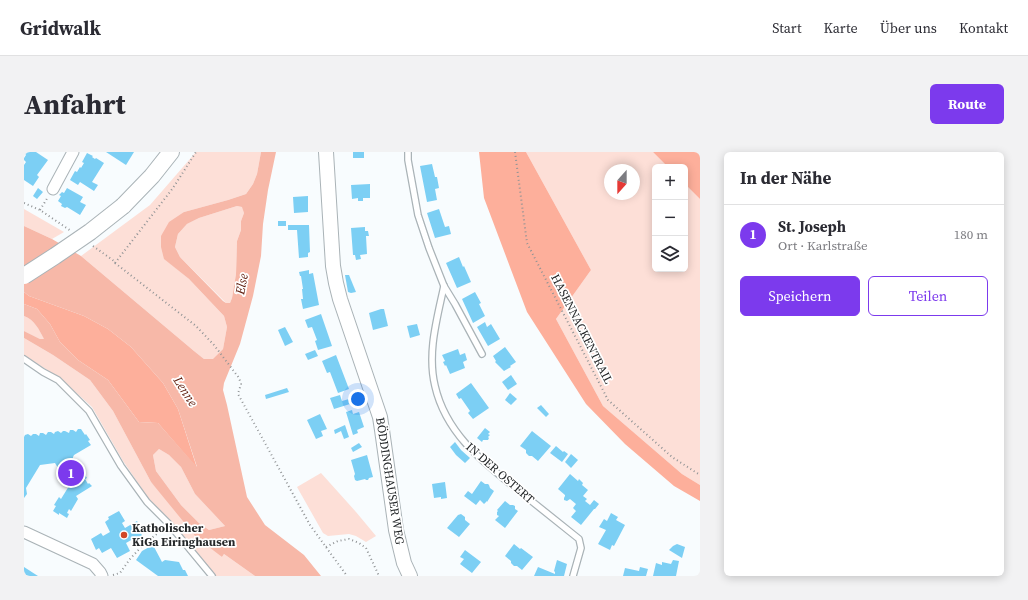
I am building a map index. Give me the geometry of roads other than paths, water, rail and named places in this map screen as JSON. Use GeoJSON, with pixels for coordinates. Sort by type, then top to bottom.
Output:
{"type":"FeatureCollection","features":[{"type":"Feature","properties":{"kind":"main road"},"geometry":{"type":"LineString","coordinates":[[24,276],[90,232],[123,206],[152,176],[171,152]]}},
{"type":"Feature","properties":{"kind":"street"},"geometry":{"type":"LineString","coordinates":[[53,189],[73,152]]}},
{"type":"Feature","properties":{"kind":"street","name":"BÖDDINGHAUSER WEG"},"geometry":{"type":"LineString","coordinates":[[326,152],[333,266],[340,299],[380,418],[396,530],[404,563],[410,576]]}},
{"type":"Feature","properties":{"kind":"street"},"geometry":{"type":"LineString","coordinates":[[24,532],[93,564],[102,576]]}},
{"type":"Feature","properties":{"kind":"lane"},"geometry":{"type":"LineString","coordinates":[[408,152],[408,160],[418,215],[444,286],[482,354]]}},
{"type":"Feature","properties":{"kind":"lane","name":"IN DER OSTERT"},"geometry":{"type":"LineString","coordinates":[[444,286],[435,329],[433,353],[435,385],[440,405],[449,422],[470,448],[490,468],[578,539],[581,548],[573,576]]}},
{"type":"Feature","properties":{"kind":"lane"},"geometry":{"type":"LineString","coordinates":[[24,359],[58,380],[90,411],[121,466],[147,502],[169,524],[212,576]]}},
{"type":"Feature","properties":{"kind":"water"},"geometry":{"type":"Polygon","coordinates":[[[261,152],[276,152],[268,190],[263,224],[261,256],[253,296],[240,344],[224,383],[223,390],[247,497],[265,525],[304,555],[321,576],[255,576],[224,554],[222,557],[196,537],[151,482],[113,411],[90,380],[53,355],[24,338],[24,331],[40,339],[44,339],[34,323],[24,316],[24,304],[37,309],[50,324],[60,342],[78,360],[108,380],[139,422],[158,423],[197,467],[178,409],[163,383],[131,347],[108,329],[84,316],[29,296],[24,292],[24,226],[52,239],[81,256],[204,359],[213,359],[223,349],[227,327],[224,316],[189,279],[164,259],[161,247],[161,236],[169,222],[184,212],[246,194],[253,184],[257,174],[261,152]],[[237,206],[199,218],[187,224],[178,234],[175,247],[180,257],[226,303],[230,303],[232,298],[236,274],[237,241],[241,230],[241,221],[244,213],[242,207],[237,206]],[[159,449],[153,455],[156,471],[181,505],[199,523],[209,530],[225,526],[195,494],[181,467],[169,455],[159,449]]]}},
{"type":"Feature","properties":{"kind":"place","name":"St. Joseph"},"geometry":{"type":"Point","coordinates":[71,473]}},
{"type":"Feature","properties":{"kind":"place","name":"Katholischer KiGa Eiringhausen"},"geometry":{"type":"Point","coordinates":[124,535]}},
{"type":"Feature","properties":{"kind":"water label","name":"Else"},"geometry":{"type":"Point","coordinates":[241,284]}},
{"type":"Feature","properties":{"kind":"water label","name":"Lenne"},"geometry":{"type":"Point","coordinates":[186,391]}}]}
